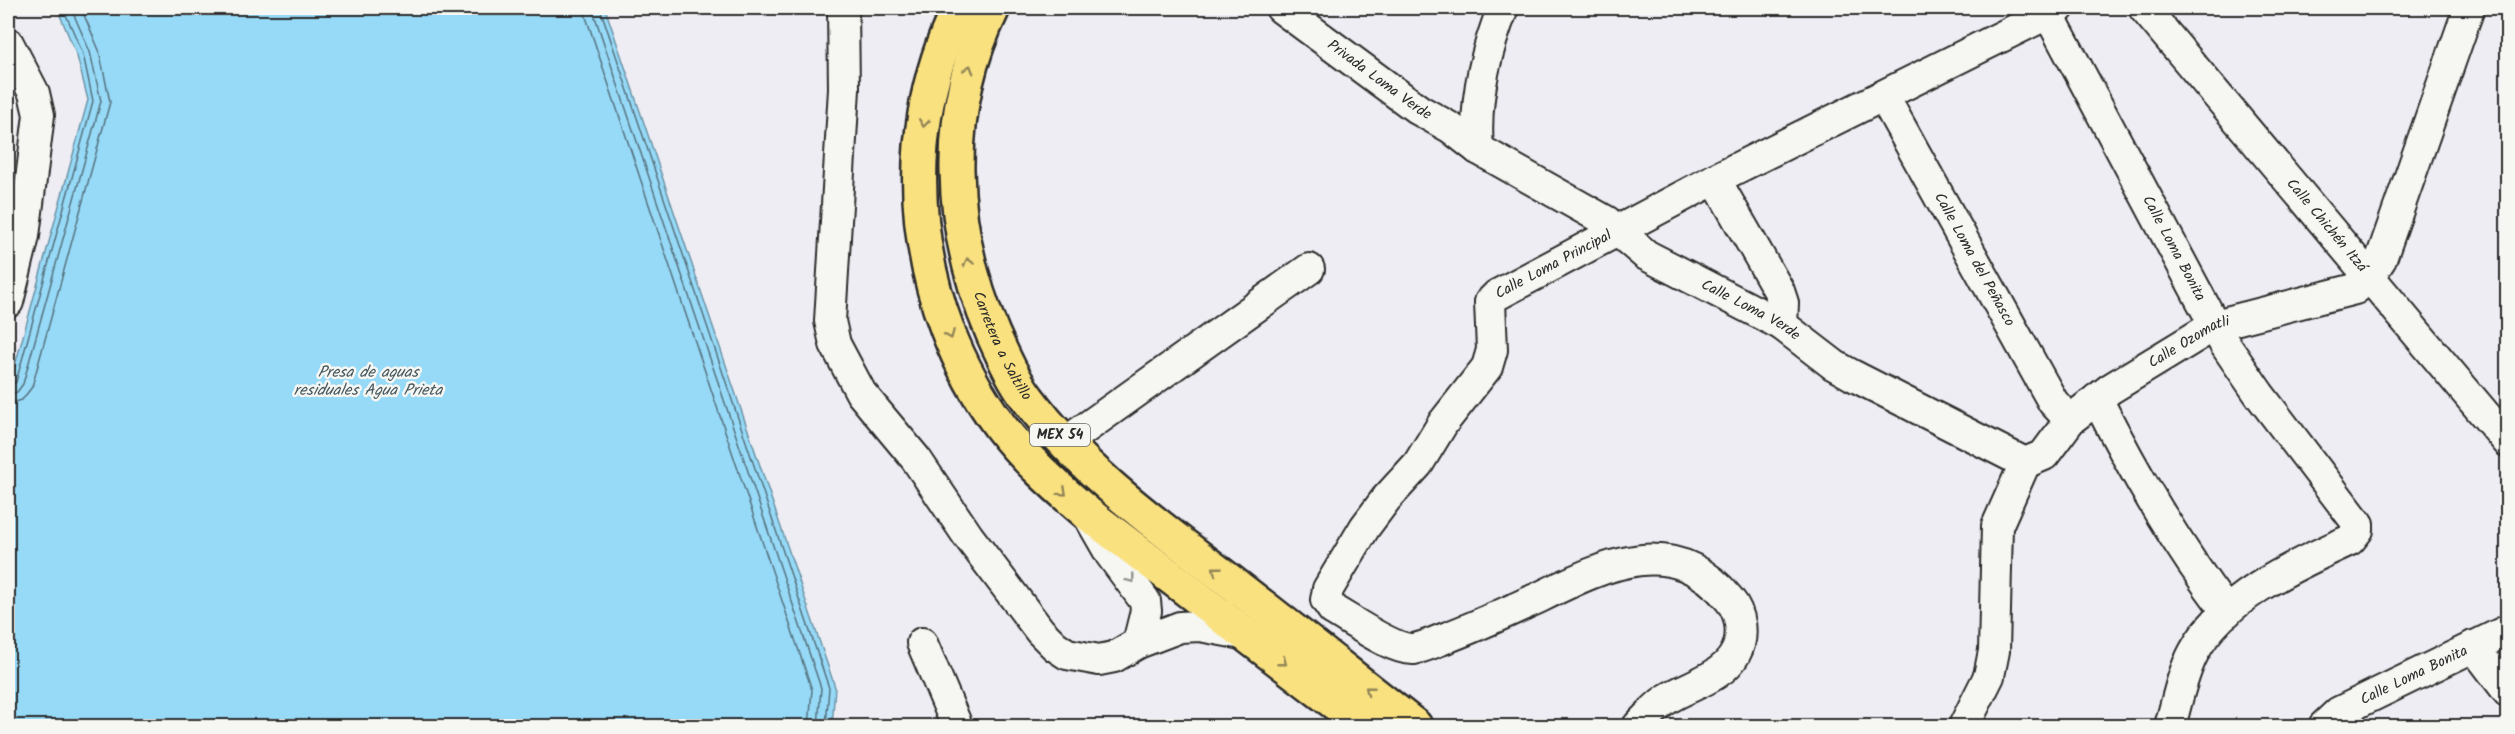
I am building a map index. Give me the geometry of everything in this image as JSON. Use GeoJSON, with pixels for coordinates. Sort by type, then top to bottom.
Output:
{"type":"FeatureCollection","features":[{"type":"Feature","properties":{"kind":"main road","name":"MEX 54"},"geometry":{"type":"LineString","coordinates":[[959,8],[944,41],[931,82],[924,123],[919,202],[930,271],[945,323],[978,392],[1001,427],[1056,486],[1087,513],[1365,726]]}},
{"type":"Feature","properties":{"kind":"main road","name":"Carretera a Saltillo"},"geometry":{"type":"LineString","coordinates":[[993,8],[976,46],[965,85],[957,166],[960,226],[980,301],[1011,372],[1028,399],[1101,479],[1138,511],[1415,726]]}},
{"type":"Feature","properties":{"kind":"street"},"geometry":{"type":"LineString","coordinates":[[843,8],[844,89],[829,298],[832,332],[843,362],[861,393],[916,459],[968,536],[1040,631],[1067,654],[1099,660],[1114,657],[1138,643],[1180,627],[1190,626],[1248,635]]}},
{"type":"Feature","properties":{"kind":"street","name":"Privada Loma Verde"},"geometry":{"type":"LineString","coordinates":[[1281,8],[1419,110],[1451,128],[1478,149]]}},
{"type":"Feature","properties":{"kind":"street"},"geometry":{"type":"LineString","coordinates":[[1478,149],[1476,124],[1478,100],[1486,61],[1503,8]]}},
{"type":"Feature","properties":{"kind":"street","name":"Calle Chichén Itzá"},"geometry":{"type":"LineString","coordinates":[[2144,8],[2508,442]]}},
{"type":"Feature","properties":{"kind":"street","name":"Calle Ozomatli"},"geometry":{"type":"LineString","coordinates":[[2025,464],[2044,455],[2070,420],[2097,399],[2215,325],[2355,289],[2369,277],[2381,259],[2469,8]]}},
{"type":"Feature","properties":{"kind":"street","name":"Calle Loma Principal"},"geometry":{"type":"LineString","coordinates":[[1638,726],[1666,699],[1719,671],[1736,653],[1740,626],[1736,608],[1708,577],[1676,561],[1653,559],[1613,564],[1480,625],[1422,647],[1401,648],[1333,610],[1326,600],[1326,594],[1365,527],[1386,499],[1418,464],[1443,423],[1487,368],[1492,350],[1488,311],[1493,298],[1715,179],[1884,97],[2054,10]]}},
{"type":"Feature","properties":{"kind":"street","name":"Calle Loma Bonita"},"geometry":{"type":"LineString","coordinates":[[2054,10],[2128,167],[2224,343],[2259,394],[2355,517],[2358,530],[2350,540],[2278,573],[2227,612]]}},
{"type":"Feature","properties":{"kind":"street"},"geometry":{"type":"LineString","coordinates":[[8,43],[34,93],[39,115],[24,236],[8,302]]}},
{"type":"Feature","properties":{"kind":"street","name":"Calle Loma del Peñasco"},"geometry":{"type":"LineString","coordinates":[[1884,97],[2053,402],[2070,420]]}},
{"type":"Feature","properties":{"kind":"street","name":"Calle Loma Verde"},"geometry":{"type":"LineString","coordinates":[[1478,149],[1548,187],[1619,231],[1646,255],[1782,325],[1834,365],[2025,464]]}},
{"type":"Feature","properties":{"kind":"street"},"geometry":{"type":"LineString","coordinates":[[1715,179],[1779,291],[1783,303],[1782,325]]}},
{"type":"Feature","properties":{"kind":"street"},"geometry":{"type":"LineString","coordinates":[[1066,442],[1309,269]]}},
{"type":"Feature","properties":{"kind":"street"},"geometry":{"type":"LineString","coordinates":[[2097,399],[2139,482],[2186,557],[2227,612],[2195,650],[2170,726]]}},
{"type":"Feature","properties":{"kind":"street"},"geometry":{"type":"LineString","coordinates":[[1964,726],[1989,676],[1994,651],[1997,526],[2025,464]]}},
{"type":"Feature","properties":{"kind":"street"},"geometry":{"type":"LineString","coordinates":[[1087,513],[1111,555],[1145,601],[1144,621],[1138,643]]}},
{"type":"Feature","properties":{"kind":"street","name":"Calle Loma Bonita"},"geometry":{"type":"LineString","coordinates":[[2324,726],[2339,712],[2508,630]]}},
{"type":"Feature","properties":{"kind":"street"},"geometry":{"type":"LineString","coordinates":[[922,643],[957,726]]}},
{"type":"Feature","properties":{"kind":"street"},"geometry":{"type":"LineString","coordinates":[[2473,646],[2508,692]]}},
{"type":"Feature","properties":{"kind":"water","name":"Presa de aguas residuales Agua Prieta"},"geometry":{"type":"Polygon","coordinates":[[[57,8],[605,8],[835,687],[832,726],[8,726],[8,391],[88,100],[77,56],[57,8]]]}}]}
